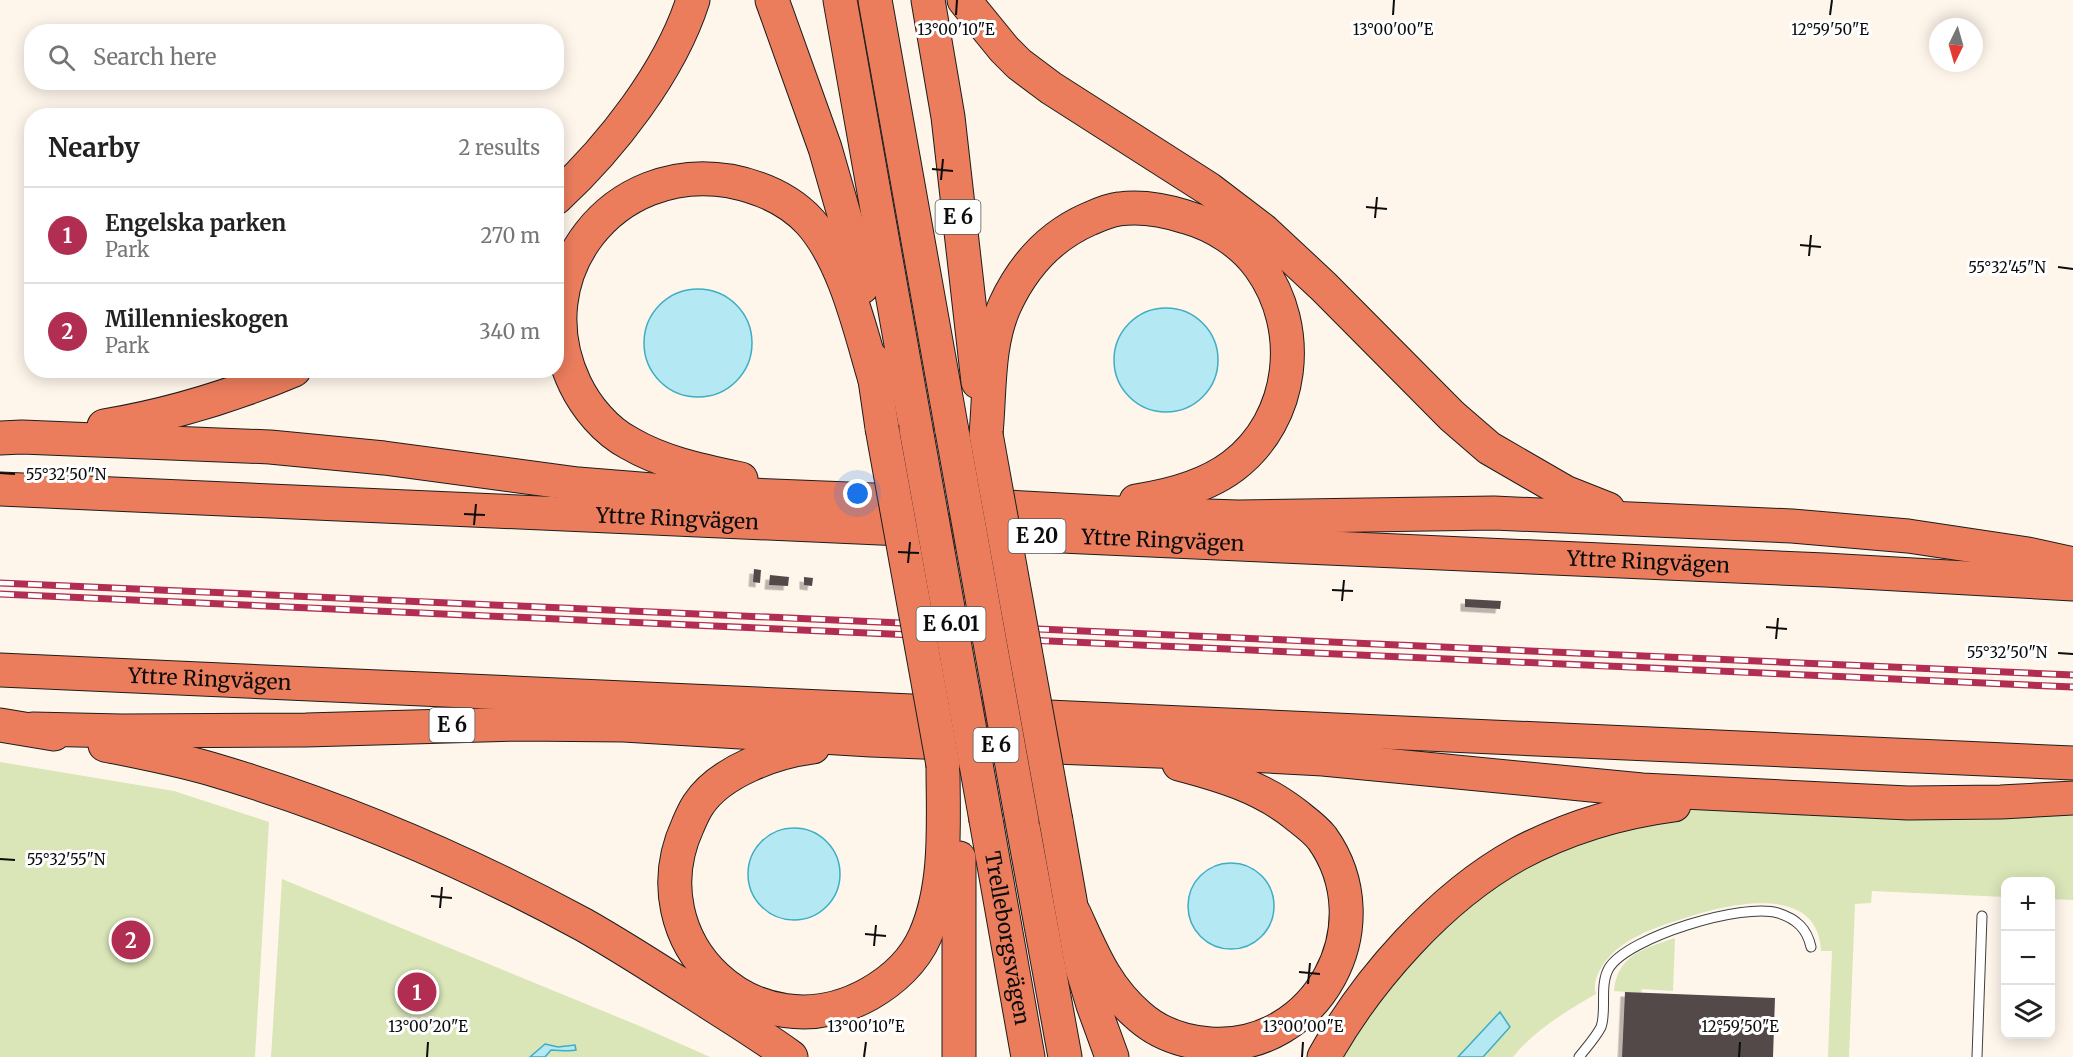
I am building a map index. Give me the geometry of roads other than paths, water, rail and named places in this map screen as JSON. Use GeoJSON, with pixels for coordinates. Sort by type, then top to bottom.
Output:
{"type":"FeatureCollection","features":[{"type":"Feature","properties":{"kind":"highway"},"geometry":{"type":"LineString","coordinates":[[564,191],[612,140],[637,106],[670,51],[693,0]]}},
{"type":"Feature","properties":{"kind":"highway"},"geometry":{"type":"LineString","coordinates":[[772,0],[825,148],[849,232],[867,312],[882,428],[943,765],[961,818],[958,1057]]}},
{"type":"Feature","properties":{"kind":"highway","name":"E 6.01"},"geometry":{"type":"LineString","coordinates":[[840,0],[916,429],[961,818]]}},
{"type":"Feature","properties":{"kind":"highway","name":"Trelleborgsvägen"},"geometry":{"type":"LineString","coordinates":[[875,0],[1065,1057]]}},
{"type":"Feature","properties":{"kind":"highway","name":"E 6"},"geometry":{"type":"LineString","coordinates":[[0,725],[33,729],[122,731],[306,730],[519,724],[601,725],[871,740],[1122,749],[1207,771],[1260,790],[1311,826],[1323,838],[1334,860],[1343,888],[1346,922],[1336,968],[1317,997],[1286,1026],[1240,1043],[1197,1043],[1167,1034],[1140,1017],[1104,978],[1074,913],[1056,821],[986,434],[978,386],[948,117],[928,0]]}},
{"type":"Feature","properties":{"kind":"highway"},"geometry":{"type":"LineString","coordinates":[[964,0],[1019,64],[1051,88],[1209,189],[1264,231],[1324,287],[1452,416],[1489,448],[1541,479],[1592,503],[1614,510],[1677,520]]}},
{"type":"Feature","properties":{"kind":"highway"},"geometry":{"type":"LineString","coordinates":[[564,284],[571,262],[582,243],[613,209],[637,194],[663,184],[695,178],[749,185],[776,195],[808,221],[828,247],[856,316],[875,380]]}},
{"type":"Feature","properties":{"kind":"highway"},"geometry":{"type":"LineString","coordinates":[[986,434],[993,347],[999,320],[1017,282],[1044,248],[1076,225],[1118,209],[1163,210],[1201,221],[1218,230],[1234,241],[1260,267],[1279,303],[1285,321],[1288,362],[1278,405],[1260,439],[1245,455],[1210,479],[1163,497],[1032,508]]}},
{"type":"Feature","properties":{"kind":"highway"},"geometry":{"type":"LineString","coordinates":[[564,353],[569,372],[581,398],[609,428],[627,443],[686,466],[835,498]]}},
{"type":"Feature","properties":{"kind":"highway"},"geometry":{"type":"LineString","coordinates":[[11,438],[136,420],[178,411],[276,378]]}},
{"type":"Feature","properties":{"kind":"highway"},"geometry":{"type":"LineString","coordinates":[[11,438],[270,447],[384,458],[578,484],[677,492],[1238,517],[1494,513],[1792,525],[1908,536],[2028,554],[2073,564]]}},
{"type":"Feature","properties":{"kind":"highway","name":"Yttre Ringvägen"},"geometry":{"type":"LineString","coordinates":[[0,489],[1825,570],[2073,584]]}},
{"type":"Feature","properties":{"kind":"highway","name":"Yttre Ringvägen"},"geometry":{"type":"LineString","coordinates":[[0,670],[2073,763]]}},
{"type":"Feature","properties":{"kind":"highway"},"geometry":{"type":"LineString","coordinates":[[33,729],[210,768],[333,810],[411,842],[473,869],[584,926],[657,968],[791,1057]]}},
{"type":"Feature","properties":{"kind":"highway"},"geometry":{"type":"LineString","coordinates":[[871,740],[807,747],[760,760],[741,769],[710,790],[698,805],[676,855],[674,884],[676,903],[685,934],[701,962],[725,986],[750,1001],[794,1012],[834,1009],[852,1004],[880,988],[905,966],[924,938],[961,818]]}},
{"type":"Feature","properties":{"kind":"highway"},"geometry":{"type":"LineString","coordinates":[[1122,749],[1323,759],[1642,790],[1908,803],[2001,802],[2073,798]]}},
{"type":"Feature","properties":{"kind":"highway"},"geometry":{"type":"LineString","coordinates":[[1324,1057],[1359,1004],[1421,929],[1466,891],[1517,855],[1581,826],[1631,812],[1698,801],[1788,797]]}},
{"type":"Feature","properties":{"kind":"highway","name":"Trelleborgsvägen"},"geometry":{"type":"LineString","coordinates":[[961,818],[1028,1057]]}},
{"type":"Feature","properties":{"kind":"highway"},"geometry":{"type":"LineString","coordinates":[[1074,913],[1082,968],[1112,1057]]}},
{"type":"Feature","properties":{"kind":"lane"},"geometry":{"type":"LineString","coordinates":[[1579,1057],[1601,1026],[1608,969],[1620,956],[1658,935],[1717,916],[1755,911],[1776,912],[1802,926],[1808,935],[1811,947]]}},
{"type":"Feature","properties":{"kind":"lane"},"geometry":{"type":"LineString","coordinates":[[1977,1057],[1982,916]]}},
{"type":"Feature","properties":{"kind":"water"},"geometry":{"type":"Polygon","coordinates":[[[698,289],[719,293],[736,305],[748,322],[752,343],[748,364],[736,381],[719,393],[698,397],[677,393],[660,381],[648,364],[644,343],[648,322],[660,305],[677,293],[698,289]]]}},
{"type":"Feature","properties":{"kind":"water"},"geometry":{"type":"Polygon","coordinates":[[[1166,308],[1186,312],[1203,323],[1214,340],[1218,360],[1214,380],[1203,397],[1186,408],[1166,412],[1146,408],[1129,397],[1118,380],[1114,360],[1118,340],[1129,323],[1146,312],[1166,308]]]}},
{"type":"Feature","properties":{"kind":"water"},"geometry":{"type":"Polygon","coordinates":[[[794,828],[812,832],[826,842],[836,856],[840,874],[836,892],[826,906],[812,916],[794,920],[776,916],[762,906],[752,892],[748,874],[752,856],[762,842],[776,832],[794,828]]]}},
{"type":"Feature","properties":{"kind":"water"},"geometry":{"type":"Polygon","coordinates":[[[1231,863],[1255,870],[1267,882],[1274,906],[1267,930],[1255,942],[1231,949],[1207,942],[1195,930],[1188,906],[1195,882],[1207,870],[1231,863]]]}},
{"type":"Feature","properties":{"kind":"water"},"geometry":{"type":"Polygon","coordinates":[[[1500,1012],[1510,1027],[1483,1057],[1458,1057],[1500,1012]]]}},
{"type":"Feature","properties":{"kind":"water"},"geometry":{"type":"Polygon","coordinates":[[[545,1044],[558,1047],[575,1045],[576,1050],[551,1050],[545,1057],[530,1057],[545,1044]]]}},
{"type":"Feature","properties":{"kind":"railway"},"geometry":{"type":"LineString","coordinates":[[0,583],[2073,675]]}},
{"type":"Feature","properties":{"kind":"railway"},"geometry":{"type":"LineString","coordinates":[[0,594],[2073,687]]}},
{"type":"Feature","properties":{"kind":"place","name":"Millennieskogen"},"geometry":{"type":"Point","coordinates":[131,940]}},
{"type":"Feature","properties":{"kind":"place","name":"Engelska parken"},"geometry":{"type":"Point","coordinates":[417,992]}}]}
